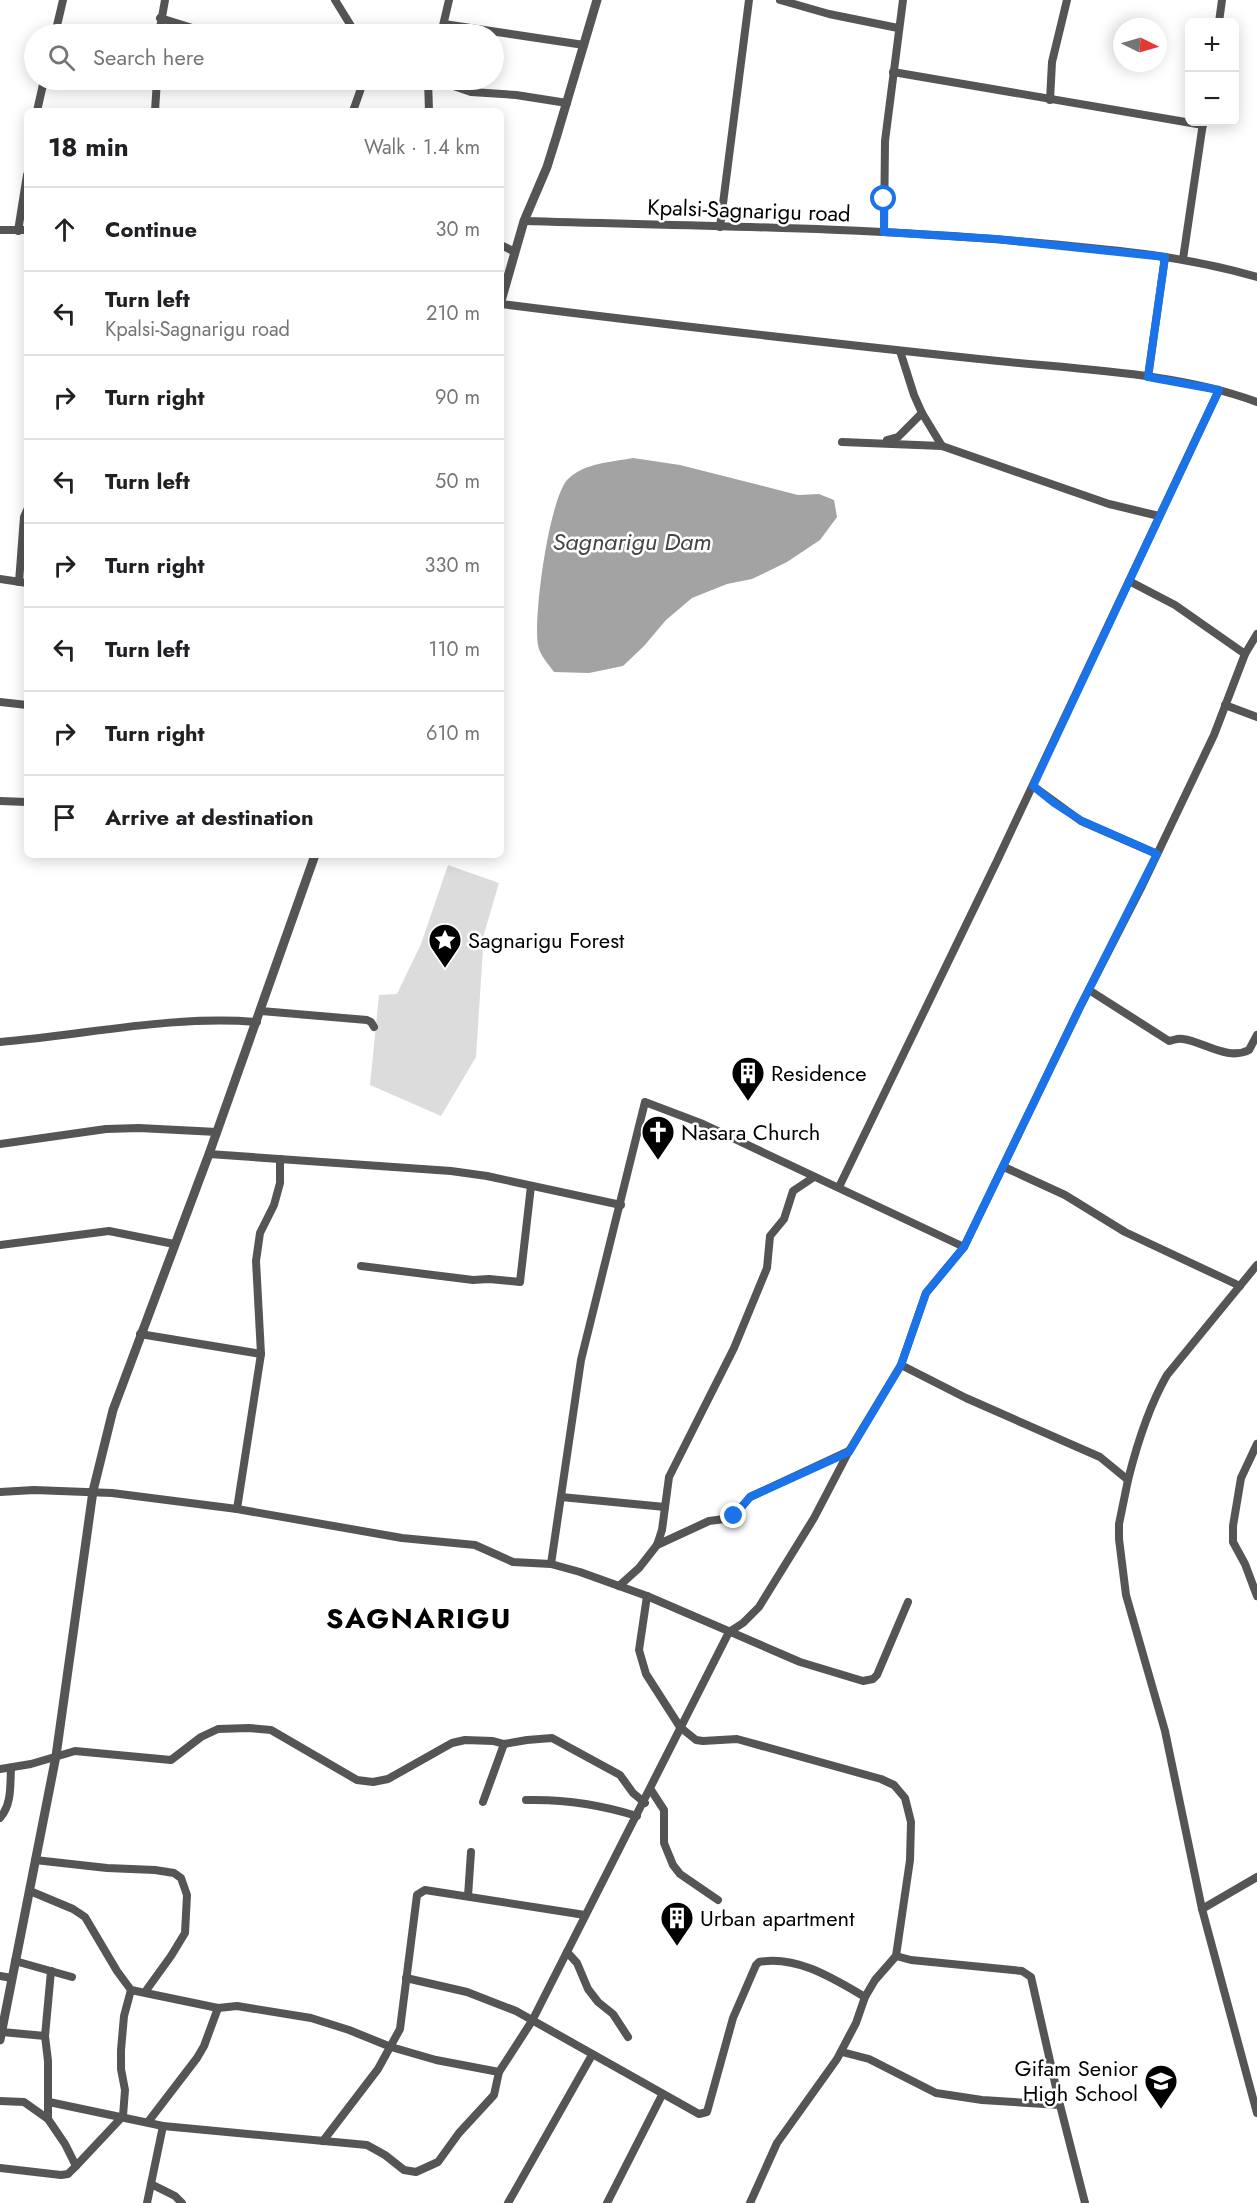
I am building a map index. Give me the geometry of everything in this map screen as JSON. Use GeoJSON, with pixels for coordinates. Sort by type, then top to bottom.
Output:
{"type":"FeatureCollection","features":[{"type":"Feature","properties":{"kind":"street"},"geometry":{"type":"LineString","coordinates":[[57,24],[63,0]]}},
{"type":"Feature","properties":{"kind":"street"},"geometry":{"type":"LineString","coordinates":[[160,24],[165,0]]}},
{"type":"Feature","properties":{"kind":"street"},"geometry":{"type":"LineString","coordinates":[[335,0],[350,24]]}},
{"type":"Feature","properties":{"kind":"street"},"geometry":{"type":"LineString","coordinates":[[444,24],[448,0]]}},
{"type":"Feature","properties":{"kind":"street"},"geometry":{"type":"LineString","coordinates":[[504,292],[524,221],[547,167],[597,0]]}},
{"type":"Feature","properties":{"kind":"street"},"geometry":{"type":"LineString","coordinates":[[720,227],[749,0]]}},
{"type":"Feature","properties":{"kind":"street"},"geometry":{"type":"LineString","coordinates":[[780,0],[828,14],[898,28]]}},
{"type":"Feature","properties":{"kind":"street"},"geometry":{"type":"LineString","coordinates":[[884,232],[885,141],[903,0]]}},
{"type":"Feature","properties":{"kind":"street"},"geometry":{"type":"LineString","coordinates":[[1050,99],[1052,62],[1067,0]]}},
{"type":"Feature","properties":{"kind":"street"},"geometry":{"type":"LineString","coordinates":[[1220,18],[1222,0]]}},
{"type":"Feature","properties":{"kind":"street"},"geometry":{"type":"LineString","coordinates":[[160,18],[180,24]]}},
{"type":"Feature","properties":{"kind":"street"},"geometry":{"type":"LineString","coordinates":[[504,33],[584,45]]}},
{"type":"Feature","properties":{"kind":"street"},"geometry":{"type":"LineString","coordinates":[[893,72],[1185,121]]}},
{"type":"Feature","properties":{"kind":"street"},"geometry":{"type":"LineString","coordinates":[[38,108],[42,90]]}},
{"type":"Feature","properties":{"kind":"street"},"geometry":{"type":"LineString","coordinates":[[155,108],[156,90]]}},
{"type":"Feature","properties":{"kind":"street"},"geometry":{"type":"LineString","coordinates":[[354,108],[360,90]]}},
{"type":"Feature","properties":{"kind":"street"},"geometry":{"type":"LineString","coordinates":[[428,90],[429,108]]}},
{"type":"Feature","properties":{"kind":"street"},"geometry":{"type":"LineString","coordinates":[[463,90],[471,93],[516,95],[567,103]]}},
{"type":"Feature","properties":{"kind":"street"},"geometry":{"type":"LineString","coordinates":[[1183,260],[1203,126]]}},
{"type":"Feature","properties":{"kind":"street","name":"Kpalsi-Sagnarigu road"},"geometry":{"type":"LineString","coordinates":[[524,221],[884,232],[996,239],[1165,257],[1257,277]]}},
{"type":"Feature","properties":{"kind":"street"},"geometry":{"type":"LineString","coordinates":[[0,230],[23,231]]}},
{"type":"Feature","properties":{"kind":"street"},"geometry":{"type":"LineString","coordinates":[[504,246],[515,252]]}},
{"type":"Feature","properties":{"kind":"street"},"geometry":{"type":"LineString","coordinates":[[1148,377],[1165,257]]}},
{"type":"Feature","properties":{"kind":"street"},"geometry":{"type":"LineString","coordinates":[[504,303],[755,336],[1148,377],[1219,390],[1257,402]]}},
{"type":"Feature","properties":{"kind":"street"},"geometry":{"type":"LineString","coordinates":[[900,351],[922,413],[942,446]]}},
{"type":"Feature","properties":{"kind":"street"},"geometry":{"type":"LineString","coordinates":[[839,1187],[1033,786],[1219,390]]}},
{"type":"Feature","properties":{"kind":"street"},"geometry":{"type":"LineString","coordinates":[[879,443],[898,437],[922,413]]}},
{"type":"Feature","properties":{"kind":"street"},"geometry":{"type":"LineString","coordinates":[[842,442],[942,446],[1109,504],[1159,516]]}},
{"type":"Feature","properties":{"kind":"street"},"geometry":{"type":"LineString","coordinates":[[0,579],[23,582],[24,518]]}},
{"type":"Feature","properties":{"kind":"street"},"geometry":{"type":"LineString","coordinates":[[1129,581],[1176,605],[1245,654]]}},
{"type":"Feature","properties":{"kind":"street"},"geometry":{"type":"LineString","coordinates":[[48,2102],[163,2126],[367,2145],[404,2170],[416,2172],[438,2162],[459,2133],[494,2095],[499,2072],[532,2021],[645,1803],[680,1727],[729,1632],[743,1623],[759,1607],[819,1510],[849,1452],[901,1365],[926,1293],[964,1247],[1214,735],[1245,654],[1257,634]]}},
{"type":"Feature","properties":{"kind":"street"},"geometry":{"type":"LineString","coordinates":[[0,702],[24,705]]}},
{"type":"Feature","properties":{"kind":"street"},"geometry":{"type":"LineString","coordinates":[[1225,705],[1257,717]]}},
{"type":"Feature","properties":{"kind":"street"},"geometry":{"type":"LineString","coordinates":[[1033,786],[1082,821],[1157,854]]}},
{"type":"Feature","properties":{"kind":"street"},"geometry":{"type":"LineString","coordinates":[[0,801],[24,802]]}},
{"type":"Feature","properties":{"kind":"street"},"geometry":{"type":"LineString","coordinates":[[45,2036],[1,2036],[56,1756],[93,1491],[113,1410],[209,1154],[314,858]]}},
{"type":"Feature","properties":{"kind":"street"},"geometry":{"type":"LineString","coordinates":[[1089,990],[1169,1041],[1182,1038],[1223,1052],[1241,1054],[1249,1050],[1257,1035]]}},
{"type":"Feature","properties":{"kind":"street"},"geometry":{"type":"LineString","coordinates":[[261,1011],[367,1020],[374,1027]]}},
{"type":"Feature","properties":{"kind":"street"},"geometry":{"type":"LineString","coordinates":[[0,1042],[173,1022],[256,1023]]}},
{"type":"Feature","properties":{"kind":"street"},"geometry":{"type":"LineString","coordinates":[[551,1564],[581,1360],[645,1102],[703,1124],[964,1247]]}},
{"type":"Feature","properties":{"kind":"street"},"geometry":{"type":"LineString","coordinates":[[0,1144],[106,1129],[139,1128],[217,1132]]}},
{"type":"Feature","properties":{"kind":"street"},"geometry":{"type":"LineString","coordinates":[[209,1154],[451,1171],[621,1205]]}},
{"type":"Feature","properties":{"kind":"street"},"geometry":{"type":"LineString","coordinates":[[237,1509],[261,1354],[256,1261],[260,1233],[280,1183],[280,1160]]}},
{"type":"Feature","properties":{"kind":"street"},"geometry":{"type":"LineString","coordinates":[[1004,1167],[1065,1195],[1125,1232],[1240,1286]]}},
{"type":"Feature","properties":{"kind":"street"},"geometry":{"type":"LineString","coordinates":[[619,1586],[639,1568],[657,1545],[662,1530],[669,1477],[734,1348],[767,1268],[770,1236],[784,1219],[793,1191],[814,1177]]}},
{"type":"Feature","properties":{"kind":"street"},"geometry":{"type":"LineString","coordinates":[[361,1266],[473,1280],[520,1282],[531,1186]]}},
{"type":"Feature","properties":{"kind":"street"},"geometry":{"type":"LineString","coordinates":[[0,1245],[109,1231],[174,1244]]}},
{"type":"Feature","properties":{"kind":"street"},"geometry":{"type":"LineString","coordinates":[[1257,1265],[1162,1383],[1144,1425],[1128,1480],[1119,1524],[1124,1584],[1165,1731],[1202,1910],[1257,2113]]}},
{"type":"Feature","properties":{"kind":"street"},"geometry":{"type":"LineString","coordinates":[[140,1334],[261,1354]]}},
{"type":"Feature","properties":{"kind":"street"},"geometry":{"type":"LineString","coordinates":[[901,1365],[952,1392],[1100,1457],[1128,1480]]}},
{"type":"Feature","properties":{"kind":"street"},"geometry":{"type":"LineString","coordinates":[[1257,1444],[1241,1478],[1233,1535],[1235,1549],[1245,1564],[1257,1596]]}},
{"type":"Feature","properties":{"kind":"street"},"geometry":{"type":"LineString","coordinates":[[657,1545],[709,1521],[732,1518],[750,1497],[849,1452]]}},
{"type":"Feature","properties":{"kind":"street"},"geometry":{"type":"LineString","coordinates":[[0,1492],[93,1491],[237,1509],[402,1538],[475,1545],[513,1562],[551,1564],[619,1586],[800,1662],[868,1680],[877,1675],[908,1602]]}},
{"type":"Feature","properties":{"kind":"street"},"geometry":{"type":"LineString","coordinates":[[561,1497],[665,1507]]}},
{"type":"Feature","properties":{"kind":"street"},"geometry":{"type":"LineString","coordinates":[[647,1596],[639,1655],[645,1674],[680,1727],[696,1740],[737,1739],[881,1779],[894,1785],[904,1798],[910,1822],[910,1860],[896,1956],[864,1997],[842,2052],[777,2143],[750,2203]]}},
{"type":"Feature","properties":{"kind":"street"},"geometry":{"type":"LineString","coordinates":[[0,1769],[75,1751],[171,1760],[201,1737],[218,1729],[249,1728],[271,1730],[357,1780],[373,1782],[388,1779],[452,1743],[465,1740],[493,1741],[504,1744],[552,1738],[620,1775],[627,1787],[645,1803]]}},
{"type":"Feature","properties":{"kind":"street"},"geometry":{"type":"LineString","coordinates":[[483,1802],[504,1744]]}},
{"type":"Feature","properties":{"kind":"street"},"geometry":{"type":"LineString","coordinates":[[0,1818],[5,1813],[9,1800],[11,1768]]}},
{"type":"Feature","properties":{"kind":"street"},"geometry":{"type":"LineString","coordinates":[[651,1790],[664,1810],[663,1843],[673,1865],[680,1874],[718,1900]]}},
{"type":"Feature","properties":{"kind":"street"},"geometry":{"type":"LineString","coordinates":[[526,1800],[547,1799],[582,1804],[638,1816]]}},
{"type":"Feature","properties":{"kind":"street"},"geometry":{"type":"LineString","coordinates":[[468,1896],[471,1852]]}},
{"type":"Feature","properties":{"kind":"street"},"geometry":{"type":"LineString","coordinates":[[35,1860],[155,1870],[174,1873],[181,1878],[187,1895],[185,1934],[145,1992]]}},
{"type":"Feature","properties":{"kind":"street"},"geometry":{"type":"LineString","coordinates":[[1202,1910],[1257,1877]]}},
{"type":"Feature","properties":{"kind":"street"},"geometry":{"type":"LineString","coordinates":[[323,2141],[378,2069],[400,2029],[417,1895],[425,1890],[585,1915]]}},
{"type":"Feature","properties":{"kind":"street"},"geometry":{"type":"LineString","coordinates":[[30,1891],[73,1909],[85,1917],[131,1990],[218,2008],[237,2006],[311,2018],[391,2047],[436,2060],[499,2072]]}},
{"type":"Feature","properties":{"kind":"street"},"geometry":{"type":"LineString","coordinates":[[567,1952],[577,1963],[588,1989],[598,2002],[613,2014],[628,2037]]}},
{"type":"Feature","properties":{"kind":"street"},"geometry":{"type":"LineString","coordinates":[[896,1956],[911,1960],[1026,1972],[1031,1977],[1085,2203]]}},
{"type":"Feature","properties":{"kind":"street"},"geometry":{"type":"LineString","coordinates":[[15,1960],[72,1977]]}},
{"type":"Feature","properties":{"kind":"street"},"geometry":{"type":"LineString","coordinates":[[406,1978],[467,1992],[516,2011],[699,2114],[707,2112],[733,2018],[759,1962],[785,1962],[812,1969],[864,1997]]}},
{"type":"Feature","properties":{"kind":"street"},"geometry":{"type":"LineString","coordinates":[[48,2118],[48,2061],[45,2036],[51,1971]]}},
{"type":"Feature","properties":{"kind":"street"},"geometry":{"type":"LineString","coordinates":[[0,1976],[12,1978]]}},
{"type":"Feature","properties":{"kind":"street"},"geometry":{"type":"LineString","coordinates":[[0,2168],[65,2175],[70,2173],[123,2116],[121,2050],[124,2016],[131,1990]]}},
{"type":"Feature","properties":{"kind":"street"},"geometry":{"type":"LineString","coordinates":[[148,2122],[197,2058],[204,2046],[218,2008]]}},
{"type":"Feature","properties":{"kind":"street"},"geometry":{"type":"LineString","coordinates":[[842,2052],[869,2059],[936,2093],[982,2100],[1060,2105]]}},
{"type":"Feature","properties":{"kind":"street"},"geometry":{"type":"LineString","coordinates":[[508,2203],[592,2055]]}},
{"type":"Feature","properties":{"kind":"street"},"geometry":{"type":"LineString","coordinates":[[607,2203],[662,2095]]}},
{"type":"Feature","properties":{"kind":"street"},"geometry":{"type":"LineString","coordinates":[[0,2101],[24,2102],[48,2118],[76,2166]]}},
{"type":"Feature","properties":{"kind":"street"},"geometry":{"type":"LineString","coordinates":[[147,2203],[163,2126]]}},
{"type":"Feature","properties":{"kind":"street"},"geometry":{"type":"LineString","coordinates":[[151,2184],[175,2196],[182,2203]]}},
{"type":"Feature","properties":{"kind":"shaded area","name":"Sagnarigu Forest"},"geometry":{"type":"Polygon","coordinates":[[[448,865],[499,883],[484,934],[476,1057],[441,1116],[370,1085],[379,995],[397,994],[421,944],[448,865]]]}},
{"type":"Feature","properties":{"kind":"water","name":"Sagnarigu Dam"},"geometry":{"type":"Polygon","coordinates":[[[633,458],[680,465],[798,495],[819,494],[834,500],[837,517],[820,540],[787,562],[752,579],[727,584],[692,598],[666,620],[623,666],[589,673],[554,672],[540,652],[537,631],[544,559],[561,490],[568,479],[582,470],[599,464],[633,458]]]}},
{"type":"Feature","properties":{"kind":"place","name":"Sagnarigu Forest"},"geometry":{"type":"Point","coordinates":[445,969]}},
{"type":"Feature","properties":{"kind":"place","name":"Residence"},"geometry":{"type":"Point","coordinates":[748,1102]}},
{"type":"Feature","properties":{"kind":"place","name":"Nasara Church"},"geometry":{"type":"Point","coordinates":[658,1161]}},
{"type":"Feature","properties":{"kind":"place","name":"Urban apartment"},"geometry":{"type":"Point","coordinates":[677,1947]}},
{"type":"Feature","properties":{"kind":"place","name":"Gifam Senior High School"},"geometry":{"type":"Point","coordinates":[1161,2110]}},
{"type":"Feature","properties":{"kind":"district","name":"SAGNARIGU"},"geometry":{"type":"Point","coordinates":[419,1618]}},
{"type":"Feature","properties":{"kind":"route"},"geometry":{"type":"LineString","coordinates":[[734,1516],[745,1500],[750,1497],[849,1452],[901,1365],[926,1293],[964,1247],[1157,854],[1082,821],[1033,786],[1219,390],[1148,377],[1165,257],[996,239],[884,232],[884,199]]}}]}
